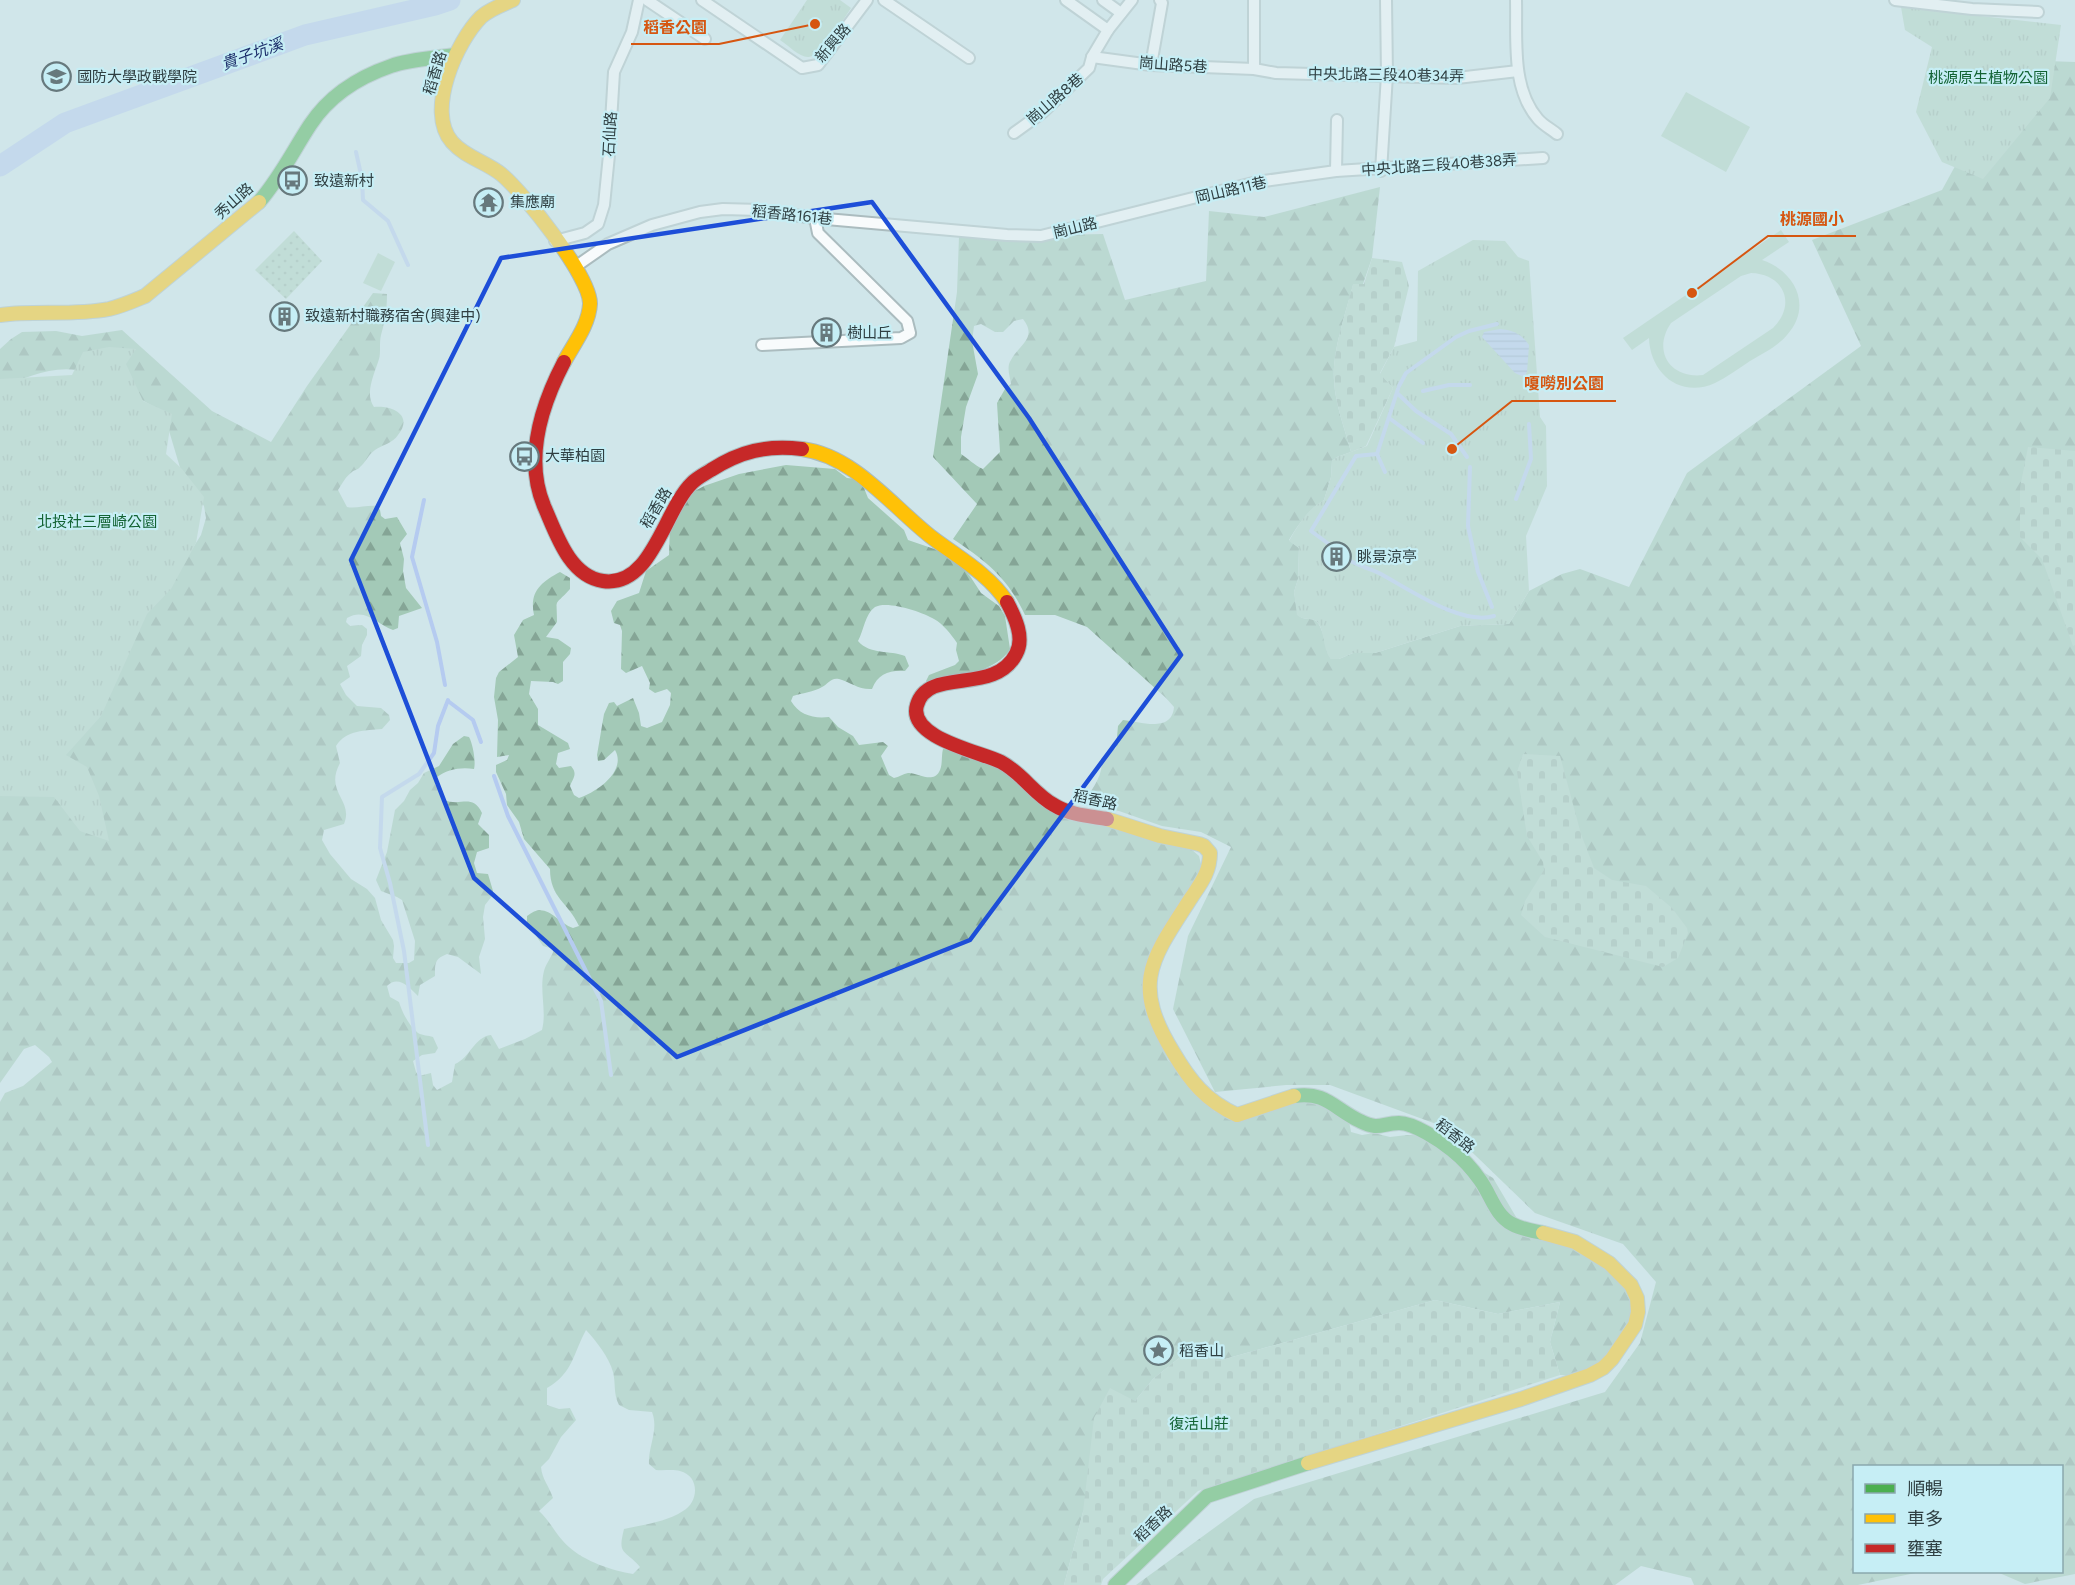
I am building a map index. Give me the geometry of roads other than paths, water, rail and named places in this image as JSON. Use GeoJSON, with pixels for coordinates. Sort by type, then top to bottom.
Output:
{"type":"FeatureCollection","features":[{"type":"Feature","properties":{"kind":"street","name":"稻香路"},"geometry":{"type":"LineString","coordinates":[[513,0],[480,18],[456,55],[442,104],[441,119],[445,132],[454,145],[501,174],[529,204],[575,267],[589,292],[588,316],[549,388],[539,420],[536,446],[540,495],[562,546],[579,570],[589,576],[611,582],[632,575],[645,559],[677,501],[693,481],[732,456],[776,447],[796,449],[820,453],[856,473],[927,533],[991,581],[1017,622],[1019,642],[1010,666],[997,674],[940,684],[926,691],[916,711],[922,726],[938,737],[1002,762],[1020,775],[1043,798],[1057,807],[1076,814],[1107,819],[1151,833],[1198,844],[1204,846],[1210,854],[1208,872],[1163,944],[1148,981],[1152,1005],[1162,1032],[1182,1068],[1212,1102],[1237,1115],[1290,1097],[1307,1094],[1327,1100],[1359,1121],[1378,1128],[1400,1124],[1419,1129],[1452,1150],[1465,1163],[1480,1180],[1500,1215],[1513,1225],[1575,1242],[1609,1263],[1631,1285],[1637,1298],[1638,1312],[1635,1325],[1612,1359],[1590,1376],[1521,1399],[1328,1456],[1207,1496],[1115,1585]]}},
{"type":"Feature","properties":{"kind":"street","name":"石仙路"},"geometry":{"type":"LineString","coordinates":[[555,241],[585,233],[598,224],[604,206],[614,72],[632,32],[639,0]]}},
{"type":"Feature","properties":{"kind":"street"},"geometry":{"type":"LineString","coordinates":[[647,0],[705,39]]}},
{"type":"Feature","properties":{"kind":"street","name":"新興路"},"geometry":{"type":"LineString","coordinates":[[702,0],[802,68],[818,65],[867,0]]}},
{"type":"Feature","properties":{"kind":"street"},"geometry":{"type":"LineString","coordinates":[[884,0],[969,58]]}},
{"type":"Feature","properties":{"kind":"street"},"geometry":{"type":"LineString","coordinates":[[1066,0],[1108,30],[1132,0]]}},
{"type":"Feature","properties":{"kind":"street"},"geometry":{"type":"LineString","coordinates":[[1103,0],[1121,14]]}},
{"type":"Feature","properties":{"kind":"street"},"geometry":{"type":"LineString","coordinates":[[1152,65],[1162,3],[1160,0]]}},
{"type":"Feature","properties":{"kind":"street"},"geometry":{"type":"LineString","coordinates":[[1254,0],[1254,69]]}},
{"type":"Feature","properties":{"kind":"street"},"geometry":{"type":"LineString","coordinates":[[1381,169],[1387,75],[1386,0]]}},
{"type":"Feature","properties":{"kind":"street"},"geometry":{"type":"LineString","coordinates":[[1516,0],[1518,71],[1527,102],[1539,120],[1557,134]]}},
{"type":"Feature","properties":{"kind":"street"},"geometry":{"type":"LineString","coordinates":[[1895,0],[1972,9],[2038,12]]}},
{"type":"Feature","properties":{"kind":"street","name":"崗山路8巷"},"geometry":{"type":"LineString","coordinates":[[1014,133],[1043,112],[1089,68],[1092,57],[1108,30]]}},
{"type":"Feature","properties":{"kind":"street","name":"秀山路"},"geometry":{"type":"LineString","coordinates":[[0,315],[38,310],[90,312],[111,310],[129,305],[145,296],[257,204],[274,185],[311,123],[326,104],[347,86],[392,65],[456,55]]}},
{"type":"Feature","properties":{"kind":"street","name":"崗山路5巷"},"geometry":{"type":"LineString","coordinates":[[1092,57],[1152,65],[1254,69]]}},
{"type":"Feature","properties":{"kind":"street","name":"中央北路三段40巷34弄"},"geometry":{"type":"LineString","coordinates":[[1254,69],[1276,73],[1457,78],[1518,71]]}},
{"type":"Feature","properties":{"kind":"street"},"geometry":{"type":"LineString","coordinates":[[1336,120],[1336,171]]}},
{"type":"Feature","properties":{"kind":"street","name":"中央北路三段40巷38弄"},"geometry":{"type":"LineString","coordinates":[[1336,171],[1543,158]]}},
{"type":"Feature","properties":{"kind":"street","name":"岡山路11巷"},"geometry":{"type":"LineString","coordinates":[[1128,214],[1257,182],[1336,171]]}},
{"type":"Feature","properties":{"kind":"street","name":"稻香路161巷"},"geometry":{"type":"LineString","coordinates":[[575,267],[617,240],[652,225],[700,212],[723,209],[760,210],[815,218],[1007,235],[1022,234]]}},
{"type":"Feature","properties":{"kind":"street","name":"崗山路"},"geometry":{"type":"LineString","coordinates":[[1022,234],[1041,236],[1128,214]]}},
{"type":"Feature","properties":{"kind":"street"},"geometry":{"type":"LineString","coordinates":[[762,345],[901,338],[910,333],[907,321],[818,232],[815,218]]}},
{"type":"Feature","properties":{"kind":"water"},"geometry":{"type":"Polygon","coordinates":[[[1500,329],[1516,333],[1529,345],[1527,372],[1524,377],[1515,373],[1482,337],[1484,332],[1500,329]]]}},
{"type":"Feature","properties":{"kind":"waterway","name":"貴子坑溪"},"geometry":{"type":"LineString","coordinates":[[0,166],[65,123],[305,35],[450,0]]}},
{"type":"Feature","properties":{"kind":"waterway"},"geometry":{"type":"LineString","coordinates":[[356,152],[362,179],[363,200],[388,221],[408,265]]}},
{"type":"Feature","properties":{"kind":"waterway"},"geometry":{"type":"LineString","coordinates":[[1399,386],[1406,373],[1456,337],[1497,324]]}},
{"type":"Feature","properties":{"kind":"waterway"},"geometry":{"type":"LineString","coordinates":[[1423,391],[1449,385],[1470,385]]}},
{"type":"Feature","properties":{"kind":"waterway"},"geometry":{"type":"LineString","coordinates":[[1337,550],[1311,531],[1356,456],[1377,454],[1398,389]]}},
{"type":"Feature","properties":{"kind":"waterway"},"geometry":{"type":"LineString","coordinates":[[1397,393],[1416,411],[1451,434],[1467,457]]}},
{"type":"Feature","properties":{"kind":"waterway"},"geometry":{"type":"LineString","coordinates":[[1389,418],[1423,443]]}},
{"type":"Feature","properties":{"kind":"waterway"},"geometry":{"type":"LineString","coordinates":[[1516,499],[1531,459],[1529,424]]}},
{"type":"Feature","properties":{"kind":"waterway"},"geometry":{"type":"LineString","coordinates":[[1377,454],[1385,472]]}},
{"type":"Feature","properties":{"kind":"waterway"},"geometry":{"type":"LineString","coordinates":[[1470,467],[1468,526],[1478,572],[1492,607]]}},
{"type":"Feature","properties":{"kind":"waterway"},"geometry":{"type":"LineString","coordinates":[[424,500],[412,557],[437,642],[445,685]]}},
{"type":"Feature","properties":{"kind":"waterway"},"geometry":{"type":"LineString","coordinates":[[1342,555],[1451,611],[1481,618],[1494,616]]}},
{"type":"Feature","properties":{"kind":"waterway"},"geometry":{"type":"LineString","coordinates":[[428,1145],[404,951],[380,848],[382,797],[419,774],[434,753],[438,726],[448,700]]}},
{"type":"Feature","properties":{"kind":"waterway"},"geometry":{"type":"LineString","coordinates":[[448,701],[473,720],[481,742]]}},
{"type":"Feature","properties":{"kind":"waterway"},"geometry":{"type":"LineString","coordinates":[[494,776],[508,816],[601,1001],[611,1075]]}},
{"type":"Feature","properties":{"kind":"place","name":"稻香公園"},"geometry":{"type":"Point","coordinates":[815,24]}},
{"type":"Feature","properties":{"kind":"place","name":"國防大學政戰學院"},"geometry":{"type":"Point","coordinates":[56,77]}},
{"type":"Feature","properties":{"kind":"place","name":"致遠新村"},"geometry":{"type":"Point","coordinates":[293,181]}},
{"type":"Feature","properties":{"kind":"place","name":"集應廟"},"geometry":{"type":"Point","coordinates":[489,202]}},
{"type":"Feature","properties":{"kind":"place","name":"桃源國小"},"geometry":{"type":"Point","coordinates":[1692,293]}},
{"type":"Feature","properties":{"kind":"place","name":"致遠新村職務宿舍(興建中)"},"geometry":{"type":"Point","coordinates":[284,316]}},
{"type":"Feature","properties":{"kind":"place","name":"樹山丘"},"geometry":{"type":"Point","coordinates":[826,333]}},
{"type":"Feature","properties":{"kind":"place","name":"嗄嘮別公園"},"geometry":{"type":"Point","coordinates":[1452,449]}},
{"type":"Feature","properties":{"kind":"place","name":"大華柏園"},"geometry":{"type":"Point","coordinates":[524,456]}},
{"type":"Feature","properties":{"kind":"place","name":"眺景涼亭"},"geometry":{"type":"Point","coordinates":[1336,557]}},
{"type":"Feature","properties":{"kind":"place","name":"稻香山"},"geometry":{"type":"Point","coordinates":[1158,1351]}},
{"type":"Feature","properties":{"kind":"park label","name":"桃源原生植物公園"},"geometry":{"type":"Point","coordinates":[1988,78]}},
{"type":"Feature","properties":{"kind":"park label","name":"北投社三層崎公園"},"geometry":{"type":"Point","coordinates":[97,522]}},
{"type":"Feature","properties":{"kind":"park label","name":"復活山莊"},"geometry":{"type":"Point","coordinates":[1199,1424]}}]}
